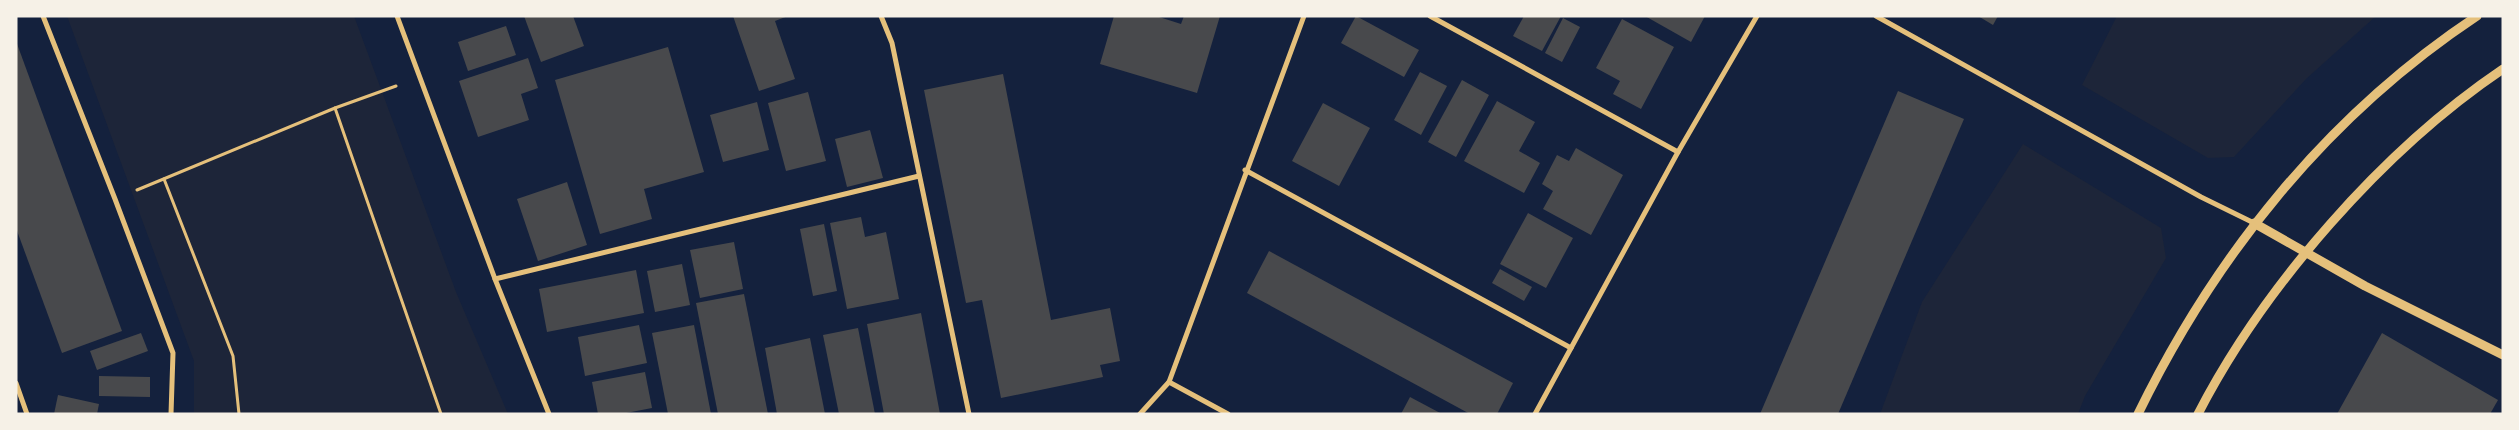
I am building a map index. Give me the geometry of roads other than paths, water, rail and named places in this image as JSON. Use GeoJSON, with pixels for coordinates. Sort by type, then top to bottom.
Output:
{"type":"FeatureCollection","features":[{"type":"Feature","properties":{"kind":"street"},"geometry":{"type":"LineString","coordinates":[[43,16],[115,199],[173,354],[171,414]]}},
{"type":"Feature","properties":{"kind":"street"},"geometry":{"type":"LineString","coordinates":[[397,16],[495,280],[550,414]]}},
{"type":"Feature","properties":{"kind":"street"},"geometry":{"type":"LineString","coordinates":[[881,16],[892,43],[969,414]]}},
{"type":"Feature","properties":{"kind":"street"},"geometry":{"type":"LineString","coordinates":[[1140,414],[1169,382],[1245,170],[1304,16]]}},
{"type":"Feature","properties":{"kind":"street"},"geometry":{"type":"LineString","coordinates":[[1430,16],[1678,152]]}},
{"type":"Feature","properties":{"kind":"street"},"geometry":{"type":"LineString","coordinates":[[1535,414],[1678,152],[1757,16]]}},
{"type":"Feature","properties":{"kind":"street"},"geometry":{"type":"LineString","coordinates":[[1876,16],[2201,197],[2308,252],[2365,286],[2503,355]]}},
{"type":"Feature","properties":{"kind":"street"},"geometry":{"type":"LineString","coordinates":[[2138,414],[2193,312],[2254,223],[2298,170],[2347,118],[2416,60],[2477,16]]}},
{"type":"Feature","properties":{"kind":"street"},"geometry":{"type":"LineString","coordinates":[[2198,414],[2219,376],[2265,307],[2308,252],[2372,180],[2415,136],[2503,69]]}},
{"type":"Feature","properties":{"kind":"street"},"geometry":{"type":"LineString","coordinates":[[1245,170],[1571,348]]}},
{"type":"Feature","properties":{"kind":"street"},"geometry":{"type":"LineString","coordinates":[[495,280],[919,176]]}},
{"type":"Feature","properties":{"kind":"street"},"geometry":{"type":"LineString","coordinates":[[1169,382],[1228,414]]}},
{"type":"Feature","properties":{"kind":"street"},"geometry":{"type":"LineString","coordinates":[[16,383],[27,414]]}}]}
